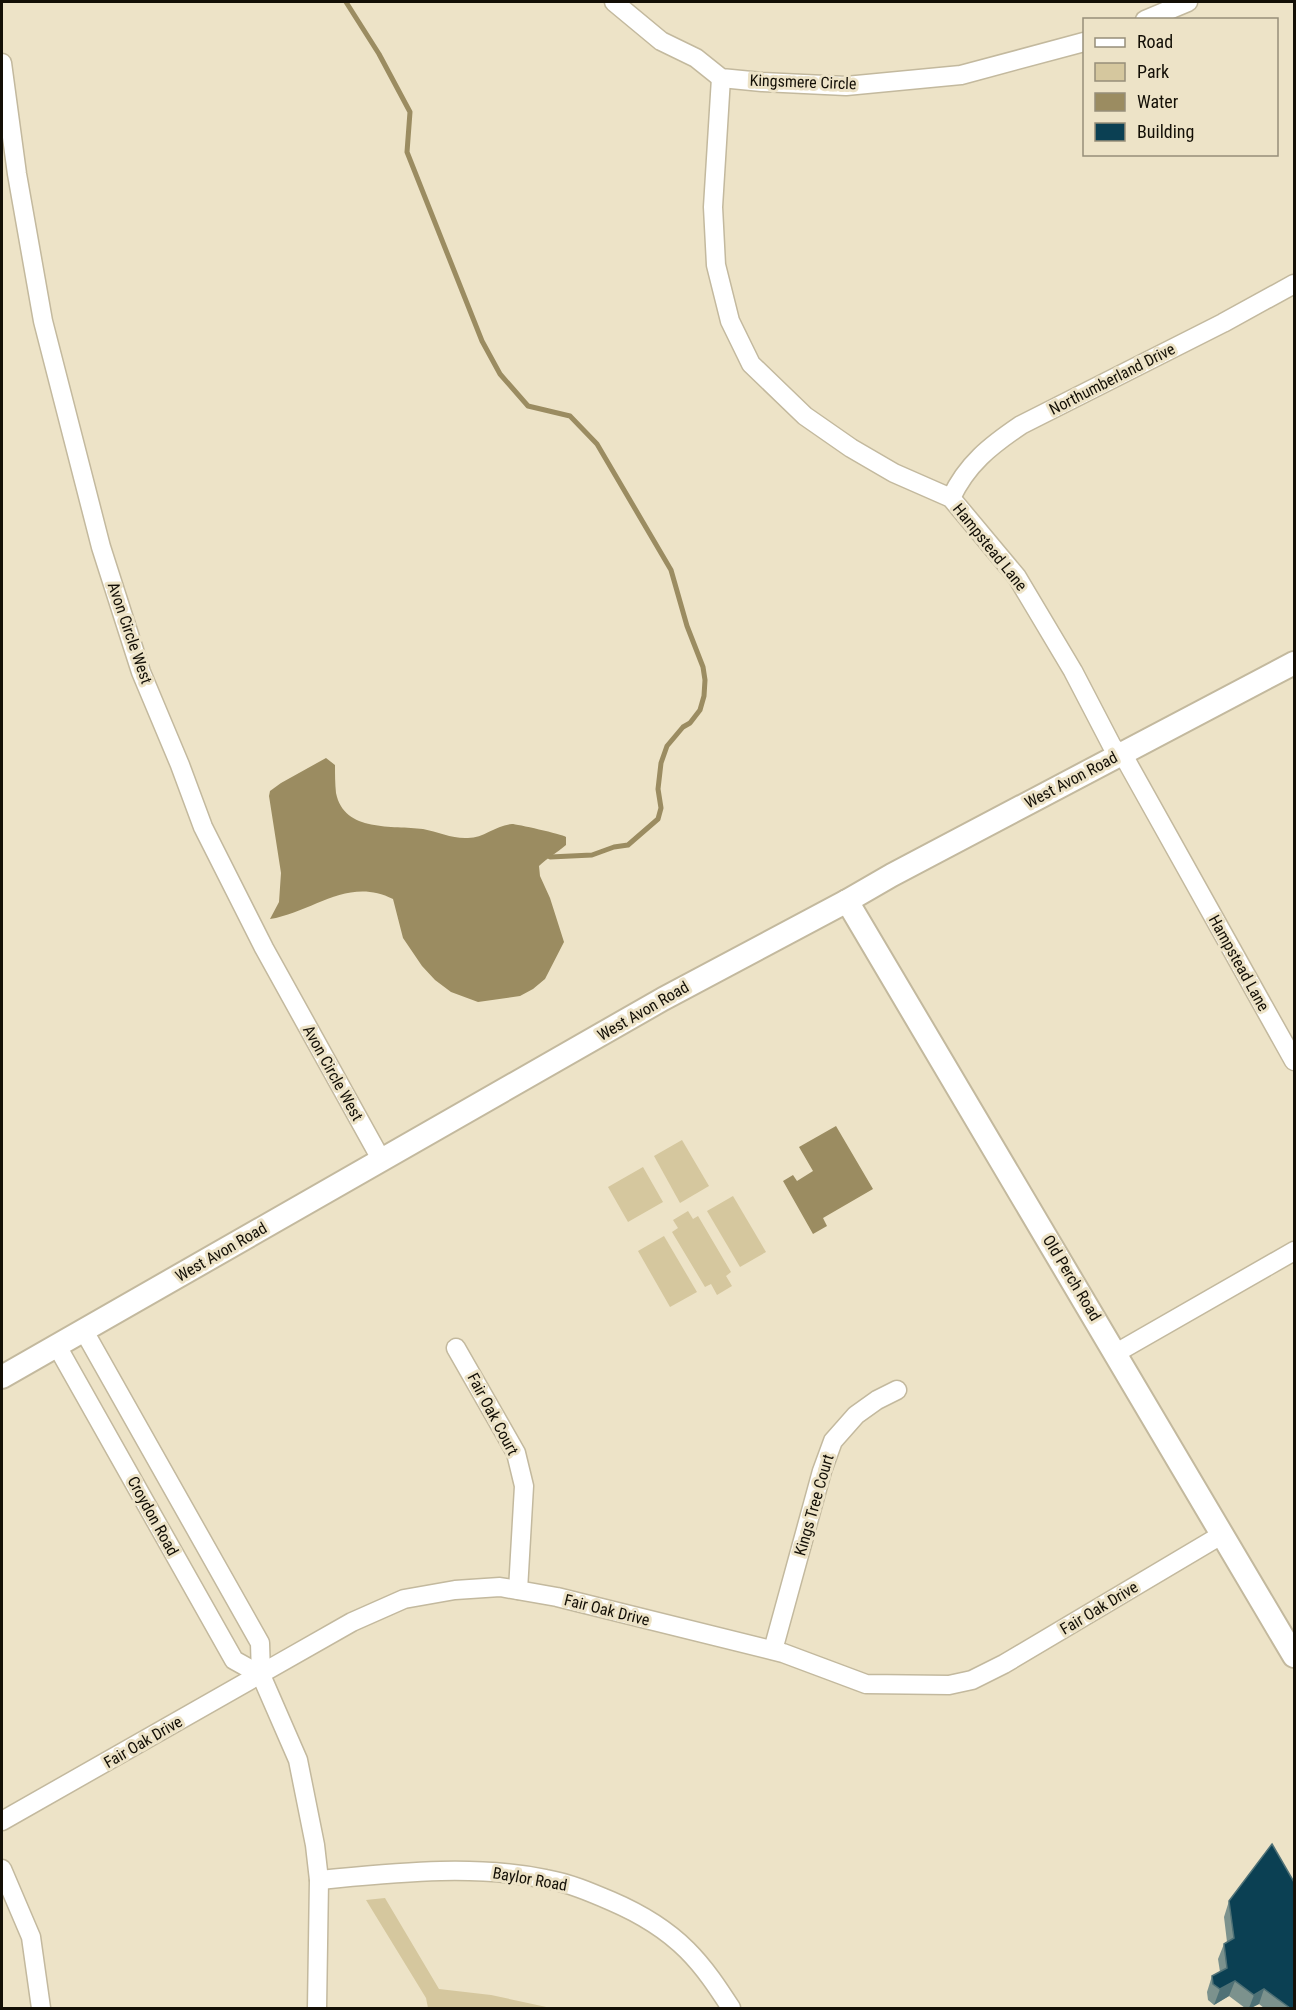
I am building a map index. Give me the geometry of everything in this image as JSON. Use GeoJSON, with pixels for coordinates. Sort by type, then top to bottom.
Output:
{"type":"FeatureCollection","features":[{"type":"Feature","properties":{"kind":"street"},"geometry":{"type":"LineString","coordinates":[[614,2],[661,41],[696,58],[721,78]]}},
{"type":"Feature","properties":{"kind":"street"},"geometry":{"type":"LineString","coordinates":[[1150,18],[1188,2]]}},
{"type":"Feature","properties":{"kind":"street","name":"Kingsmere Circle"},"geometry":{"type":"LineString","coordinates":[[721,78],[846,86],[961,75],[1083,42]]}},
{"type":"Feature","properties":{"kind":"street","name":"Avon Circle West"},"geometry":{"type":"LineString","coordinates":[[2,63],[17,174],[43,321],[94,525],[141,672],[203,827],[264,948],[382,1161]]}},
{"type":"Feature","properties":{"kind":"street","name":"Hampstead Lane"},"geometry":{"type":"LineString","coordinates":[[721,78],[713,207],[716,266],[730,321],[751,364],[805,416],[851,448],[894,473],[951,498],[1017,577],[1073,671],[1112,746],[1127,762],[1294,1061]]}},
{"type":"Feature","properties":{"kind":"street","name":"Northumberland Drive"},"geometry":{"type":"LineString","coordinates":[[951,498],[959,480],[971,465],[992,445],[1021,425],[1223,323],[1294,284]]}},
{"type":"Feature","properties":{"kind":"street","name":"West Avon Road"},"geometry":{"type":"LineString","coordinates":[[2,1377],[663,999],[848,901],[892,874],[1294,663]]}},
{"type":"Feature","properties":{"kind":"street","name":"Old Perch Road"},"geometry":{"type":"LineString","coordinates":[[848,901],[1294,1656]]}},
{"type":"Feature","properties":{"kind":"street"},"geometry":{"type":"LineString","coordinates":[[1116,1353],[1294,1251]]}},
{"type":"Feature","properties":{"kind":"street","name":"Croydon Road"},"geometry":{"type":"LineString","coordinates":[[84,1331],[260,1643],[261,1675],[298,1760],[315,1845],[319,1880],[317,2008]]}},
{"type":"Feature","properties":{"kind":"street","name":"Croydon Road"},"geometry":{"type":"LineString","coordinates":[[57,1346],[234,1660],[261,1675]]}},
{"type":"Feature","properties":{"kind":"street","name":"Fair Oak Court"},"geometry":{"type":"LineString","coordinates":[[456,1348],[516,1453],[524,1486],[518,1590]]}},
{"type":"Feature","properties":{"kind":"street","name":"Kings Tree Court"},"geometry":{"type":"LineString","coordinates":[[773,1650],[822,1471],[833,1441],[856,1415],[877,1400],[897,1390]]}},
{"type":"Feature","properties":{"kind":"street","name":"Fair Oak Drive"},"geometry":{"type":"LineString","coordinates":[[2,1821],[352,1622],[404,1599],[455,1590],[500,1587],[557,1597],[773,1650],[866,1684],[949,1685],[972,1680],[1004,1664],[1223,1534]]}},
{"type":"Feature","properties":{"kind":"street"},"geometry":{"type":"LineString","coordinates":[[2,1869],[30,1937],[41,2008]]}},
{"type":"Feature","properties":{"kind":"street","name":"Baylor Road"},"geometry":{"type":"LineString","coordinates":[[319,1880],[400,1872],[470,1870],[546,1879],[587,1891],[641,1914],[686,1949],[712,1978],[731,2008]]}},
{"type":"Feature","properties":{"kind":"green space"},"geometry":{"type":"Polygon","coordinates":[[[682,1140],[709,1186],[680,1203],[654,1156],[682,1140]]]}},
{"type":"Feature","properties":{"kind":"green space"},"geometry":{"type":"Polygon","coordinates":[[[643,1167],[663,1202],[628,1222],[608,1187],[643,1167]]]}},
{"type":"Feature","properties":{"kind":"green space"},"geometry":{"type":"Polygon","coordinates":[[[733,1196],[766,1252],[740,1267],[707,1211],[733,1196]]]}},
{"type":"Feature","properties":{"kind":"green space"},"geometry":{"type":"Polygon","coordinates":[[[688,1211],[693,1219],[698,1216],[731,1272],[726,1276],[732,1286],[717,1295],[711,1284],[705,1287],[672,1232],[678,1228],[673,1220],[688,1211]]]}},
{"type":"Feature","properties":{"kind":"green space"},"geometry":{"type":"Polygon","coordinates":[[[664,1236],[697,1292],[670,1307],[638,1251],[664,1236]]]}},
{"type":"Feature","properties":{"kind":"green space"},"geometry":{"type":"Polygon","coordinates":[[[385,1898],[439,1989],[491,1995],[551,2008],[428,2008],[426,1998],[366,1900],[385,1898]]]}},
{"type":"Feature","properties":{"kind":"water"},"geometry":{"type":"Polygon","coordinates":[[[326,758],[335,765],[336,793],[341,806],[359,821],[384,826],[423,829],[462,838],[479,836],[512,824],[566,837],[566,845],[539,866],[540,876],[550,898],[564,942],[545,979],[520,996],[478,1002],[451,992],[422,966],[403,938],[393,899],[377,893],[361,891],[346,893],[270,919],[279,902],[281,873],[270,791],[326,758]]]}},
{"type":"Feature","properties":{"kind":"water"},"geometry":{"type":"Polygon","coordinates":[[[836,1126],[873,1189],[823,1218],[827,1226],[813,1234],[783,1181],[793,1175],[797,1181],[813,1171],[799,1147],[836,1126]]]}},
{"type":"Feature","properties":{"kind":"building"},"geometry":{"type":"Polygon","coordinates":[[[1272,1844],[1294,1882],[1294,2008],[1290,2008],[1264,1989],[1254,1995],[1235,1981],[1220,1989],[1213,1984],[1212,1976],[1227,1968],[1224,1944],[1234,1938],[1229,1901],[1272,1844]]]}},
{"type":"Feature","properties":{"kind":"waterway"},"geometry":{"type":"LineString","coordinates":[[346,2],[379,54],[410,112],[407,152],[482,341],[500,374],[528,406],[570,416],[597,444],[671,570],[687,626],[703,667],[704,696],[700,710],[667,746],[661,763],[658,789],[661,808],[658,819],[628,845],[614,847],[592,855],[550,857]]}}]}
